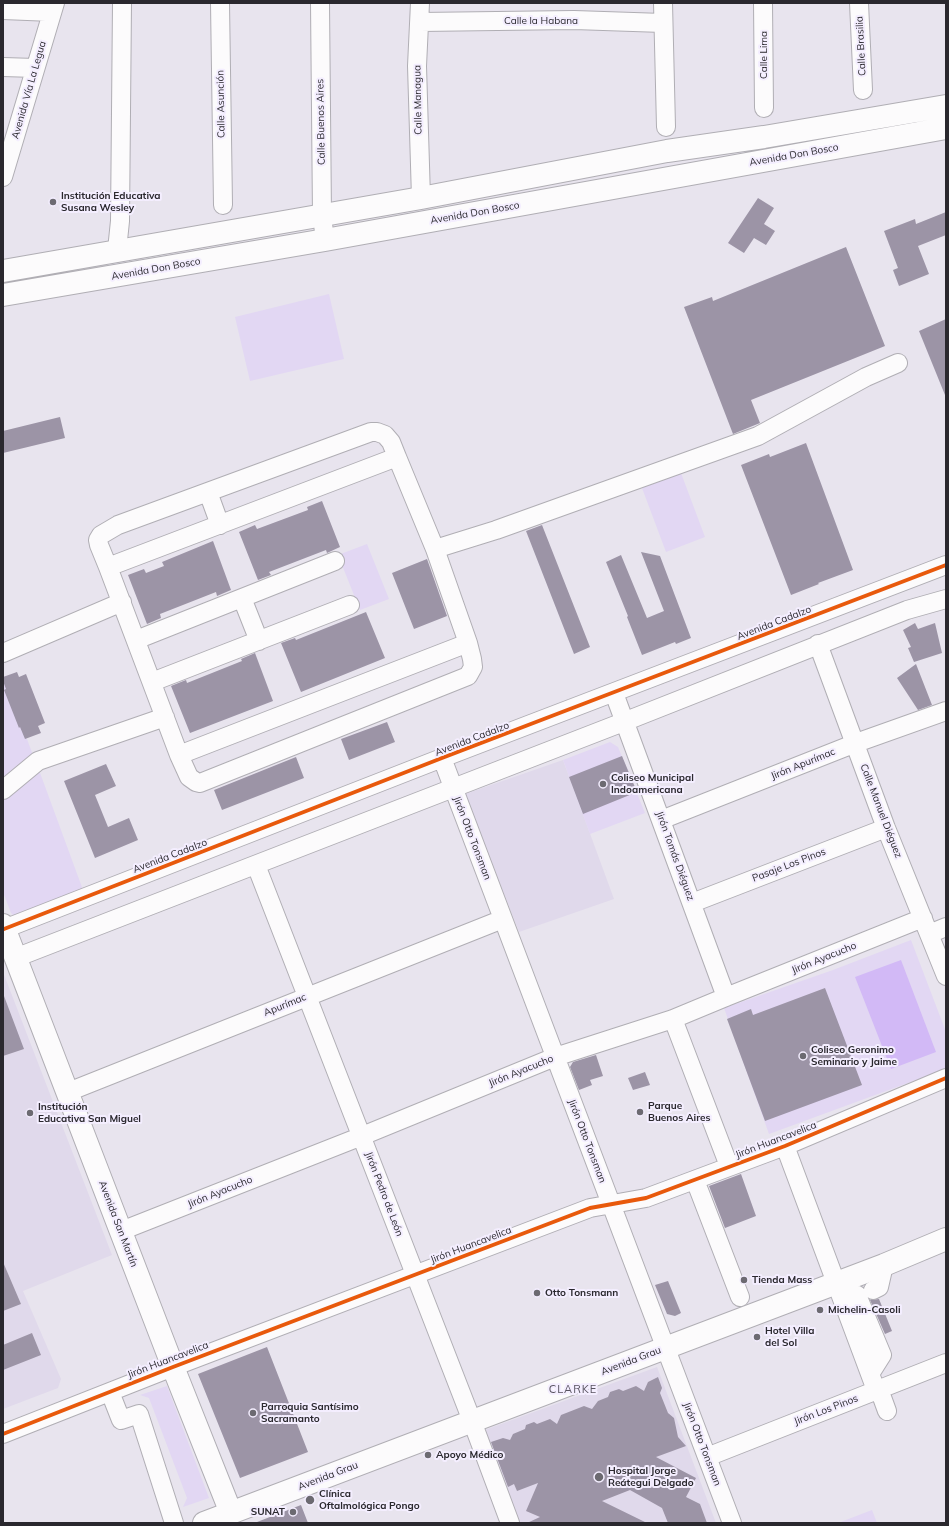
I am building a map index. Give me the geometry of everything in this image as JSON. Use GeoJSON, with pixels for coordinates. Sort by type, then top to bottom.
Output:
{"type":"FeatureCollection","features":[{"type":"Feature","properties":{"kind":"main road"},"geometry":{"type":"LineString","coordinates":[[3,271],[117,250],[322,216],[667,151],[764,137],[946,106]]}},
{"type":"Feature","properties":{"kind":"main road","name":"Avenida Don Bosco"},"geometry":{"type":"LineString","coordinates":[[3,295],[325,240],[946,128]]}},
{"type":"Feature","properties":{"kind":"main road","name":"Avenida San Martín"},"geometry":{"type":"LineString","coordinates":[[4,927],[232,1518]]}},
{"type":"Feature","properties":{"kind":"main road","name":"Avenida Grau"},"geometry":{"type":"LineString","coordinates":[[204,1523],[232,1518],[472,1421],[665,1348],[852,1290],[884,1265],[946,1239]]}},
{"type":"Feature","properties":{"kind":"street"},"geometry":{"type":"LineString","coordinates":[[117,250],[120,221],[122,3]]}},
{"type":"Feature","properties":{"kind":"street","name":"Calle Asunción"},"geometry":{"type":"LineString","coordinates":[[220,3],[223,205]]}},
{"type":"Feature","properties":{"kind":"street","name":"Calle Buenos Aires"},"geometry":{"type":"LineString","coordinates":[[320,3],[322,216],[325,240]]}},
{"type":"Feature","properties":{"kind":"street","name":"Calle Managua"},"geometry":{"type":"LineString","coordinates":[[420,3],[417,66],[421,198]]}},
{"type":"Feature","properties":{"kind":"street"},"geometry":{"type":"LineString","coordinates":[[663,3],[666,127]]}},
{"type":"Feature","properties":{"kind":"street","name":"Calle Lima"},"geometry":{"type":"LineString","coordinates":[[763,3],[764,108]]}},
{"type":"Feature","properties":{"kind":"street","name":"Calle Brasilia"},"geometry":{"type":"LineString","coordinates":[[859,3],[863,90]]}},
{"type":"Feature","properties":{"kind":"street"},"geometry":{"type":"LineString","coordinates":[[3,10],[54,7]]}},
{"type":"Feature","properties":{"kind":"street","name":"Avenida Vía La Legua"},"geometry":{"type":"LineString","coordinates":[[3,177],[8,147],[54,7]]}},
{"type":"Feature","properties":{"kind":"street","name":"Calle la Habana"},"geometry":{"type":"LineString","coordinates":[[420,22],[574,20],[663,23]]}},
{"type":"Feature","properties":{"kind":"street"},"geometry":{"type":"LineString","coordinates":[[3,67],[35,68]]}},
{"type":"Feature","properties":{"kind":"street"},"geometry":{"type":"LineString","coordinates":[[435,549],[496,530],[758,436],[866,377],[898,363]]}},
{"type":"Feature","properties":{"kind":"street"},"geometry":{"type":"LineString","coordinates":[[371,432],[377,432],[385,435],[391,442],[435,549],[468,643],[473,666],[468,676],[200,783],[189,777],[98,540],[101,535],[118,525],[371,432]]}},
{"type":"Feature","properties":{"kind":"street"},"geometry":{"type":"LineString","coordinates":[[108,567],[397,457]]}},
{"type":"Feature","properties":{"kind":"street"},"geometry":{"type":"LineString","coordinates":[[208,492],[220,525]]}},
{"type":"Feature","properties":{"kind":"street"},"geometry":{"type":"LineString","coordinates":[[136,640],[335,562]]}},
{"type":"Feature","properties":{"kind":"street","name":"Avenida Cadalzo"},"geometry":{"type":"LineString","coordinates":[[4,927],[946,565]]}},
{"type":"Feature","properties":{"kind":"street"},"geometry":{"type":"LineString","coordinates":[[242,598],[259,641]]}},
{"type":"Feature","properties":{"kind":"street"},"geometry":{"type":"LineString","coordinates":[[15,958],[626,722],[818,644],[907,610],[946,599]]}},
{"type":"Feature","properties":{"kind":"street"},"geometry":{"type":"LineString","coordinates":[[3,652],[122,602]]}},
{"type":"Feature","properties":{"kind":"street"},"geometry":{"type":"LineString","coordinates":[[152,682],[350,605]]}},
{"type":"Feature","properties":{"kind":"street"},"geometry":{"type":"LineString","coordinates":[[180,755],[468,643]]}},
{"type":"Feature","properties":{"kind":"street","name":"Calle Manuel Diéguez"},"geometry":{"type":"LineString","coordinates":[[818,644],[856,743],[886,828],[946,976]]}},
{"type":"Feature","properties":{"kind":"street","name":"Jirón Tomás Diéguez"},"geometry":{"type":"LineString","coordinates":[[614,693],[626,722],[726,997]]}},
{"type":"Feature","properties":{"kind":"street","name":"Jirón Apurímac"},"geometry":{"type":"LineString","coordinates":[[661,820],[856,743],[946,711]]}},
{"type":"Feature","properties":{"kind":"street"},"geometry":{"type":"LineString","coordinates":[[3,790],[38,761],[165,717]]}},
{"type":"Feature","properties":{"kind":"street","name":"Jirón Otto Tonsman"},"geometry":{"type":"LineString","coordinates":[[442,758],[732,1523]]}},
{"type":"Feature","properties":{"kind":"street","name":"Pasaje Los Pinos"},"geometry":{"type":"LineString","coordinates":[[692,903],[886,828]]}},
{"type":"Feature","properties":{"kind":"street","name":"Jirón Pedro de León"},"geometry":{"type":"LineString","coordinates":[[256,865],[416,1275],[510,1523]]}},
{"type":"Feature","properties":{"kind":"street","name":"Apurímac"},"geometry":{"type":"LineString","coordinates":[[68,1092],[503,919]]}},
{"type":"Feature","properties":{"kind":"street","name":"Jirón Ayacucho"},"geometry":{"type":"LineString","coordinates":[[121,1231],[362,1136],[555,1057],[673,1019],[726,997],[926,926],[946,927]]}},
{"type":"Feature","properties":{"kind":"street"},"geometry":{"type":"LineString","coordinates":[[673,1019],[729,1166]]}},
{"type":"Feature","properties":{"kind":"street","name":"Jirón Huancavelica"},"geometry":{"type":"LineString","coordinates":[[3,1434],[173,1366],[590,1208],[646,1198],[695,1180],[785,1146],[946,1078]]}},
{"type":"Feature","properties":{"kind":"street"},"geometry":{"type":"LineString","coordinates":[[785,1146],[852,1290],[875,1384],[887,1411]]}},
{"type":"Feature","properties":{"kind":"street"},"geometry":{"type":"LineString","coordinates":[[695,1180],[740,1298]]}},
{"type":"Feature","properties":{"kind":"street"},"geometry":{"type":"LineString","coordinates":[[852,1290],[879,1287],[884,1265]]}},
{"type":"Feature","properties":{"kind":"street","name":"Jirón Los Pinos"},"geometry":{"type":"LineString","coordinates":[[707,1457],[875,1384],[946,1363]]}},
{"type":"Feature","properties":{"kind":"street"},"geometry":{"type":"LineString","coordinates":[[110,1392],[121,1420],[139,1414],[174,1523]]}},
{"type":"Feature","properties":{"kind":"shaded area"},"geometry":{"type":"Polygon","coordinates":[[[329,294],[344,359],[250,381],[235,317],[329,294]]]}},
{"type":"Feature","properties":{"kind":"shaded area"},"geometry":{"type":"Polygon","coordinates":[[[681,473],[705,537],[666,552],[642,488],[681,473]]]}},
{"type":"Feature","properties":{"kind":"shaded area"},"geometry":{"type":"Polygon","coordinates":[[[367,544],[389,599],[360,610],[338,555],[367,544]]]}},
{"type":"Feature","properties":{"kind":"shaded area"},"geometry":{"type":"Polygon","coordinates":[[[3,674],[34,758],[3,785],[3,674]]]}},
{"type":"Feature","properties":{"kind":"shaded area","name":"Coliseo Municipal Indoamericana"},"geometry":{"type":"Polygon","coordinates":[[[610,742],[618,747],[645,813],[590,834],[563,760],[610,742]]]}},
{"type":"Feature","properties":{"kind":"shaded area"},"geometry":{"type":"Polygon","coordinates":[[[563,760],[614,899],[519,932],[465,794],[563,760]]]}},
{"type":"Feature","properties":{"kind":"shaded area"},"geometry":{"type":"Polygon","coordinates":[[[39,770],[83,890],[14,916],[11,913],[3,892],[3,801],[39,770]]]}},
{"type":"Feature","properties":{"kind":"shaded area"},"geometry":{"type":"Polygon","coordinates":[[[911,940],[946,1032],[946,1069],[769,1134],[724,1008],[833,970],[911,940]]]}},
{"type":"Feature","properties":{"kind":"shaded area"},"geometry":{"type":"Polygon","coordinates":[[[901,960],[936,1052],[891,1069],[855,977],[901,960]]]}},
{"type":"Feature","properties":{"kind":"shaded area","name":"Institución Educativa San Miguel"},"geometry":{"type":"Polygon","coordinates":[[[3,972],[112,1255],[23,1291],[61,1379],[58,1388],[3,1409],[3,972]]]}},
{"type":"Feature","properties":{"kind":"shaded area","name":"Hospital Jorge Reátegui Delgado"},"geometry":{"type":"Polygon","coordinates":[[[657,1367],[716,1523],[516,1523],[482,1431],[657,1367]]]}},
{"type":"Feature","properties":{"kind":"shaded area"},"geometry":{"type":"Polygon","coordinates":[[[167,1386],[209,1498],[183,1507],[187,1498],[149,1398],[140,1395],[167,1386]]]}},
{"type":"Feature","properties":{"kind":"shaded area"},"geometry":{"type":"Polygon","coordinates":[[[872,1510],[877,1523],[838,1523],[872,1510]]]}},
{"type":"Feature","properties":{"kind":"building"},"geometry":{"type":"Polygon","coordinates":[[[758,198],[774,208],[764,224],[775,231],[766,245],[754,238],[744,253],[728,243],[758,198]]]}},
{"type":"Feature","properties":{"kind":"building"},"geometry":{"type":"Polygon","coordinates":[[[946,212],[946,235],[918,246],[929,274],[899,286],[893,270],[898,268],[884,231],[915,219],[916,224],[946,212]]]}},
{"type":"Feature","properties":{"kind":"building"},"geometry":{"type":"Polygon","coordinates":[[[846,247],[885,346],[751,400],[760,423],[733,434],[684,307],[712,297],[713,301],[846,247]]]}},
{"type":"Feature","properties":{"kind":"building"},"geometry":{"type":"Polygon","coordinates":[[[946,319],[946,395],[945,395],[919,331],[946,319]]]}},
{"type":"Feature","properties":{"kind":"building"},"geometry":{"type":"Polygon","coordinates":[[[60,417],[65,438],[3,453],[3,431],[60,417]]]}},
{"type":"Feature","properties":{"kind":"building"},"geometry":{"type":"Polygon","coordinates":[[[806,443],[853,570],[791,595],[741,465],[769,454],[770,457],[806,443]]]}},
{"type":"Feature","properties":{"kind":"building"},"geometry":{"type":"Polygon","coordinates":[[[322,501],[340,547],[327,553],[326,550],[269,572],[271,575],[258,580],[239,532],[255,525],[257,529],[308,510],[307,507],[322,501]]]}},
{"type":"Feature","properties":{"kind":"building"},"geometry":{"type":"Polygon","coordinates":[[[542,525],[590,647],[574,654],[526,531],[542,525]]]}},
{"type":"Feature","properties":{"kind":"building"},"geometry":{"type":"Polygon","coordinates":[[[213,541],[231,590],[217,596],[216,592],[160,614],[161,618],[147,624],[128,575],[144,569],[146,573],[164,566],[162,562],[213,541]]]}},
{"type":"Feature","properties":{"kind":"building"},"geometry":{"type":"Polygon","coordinates":[[[641,552],[660,556],[691,638],[676,644],[675,642],[642,655],[606,562],[621,555],[647,618],[664,611],[641,552]]]}},
{"type":"Feature","properties":{"kind":"building"},"geometry":{"type":"Polygon","coordinates":[[[427,559],[447,616],[414,629],[392,573],[427,559]]]}},
{"type":"Feature","properties":{"kind":"building"},"geometry":{"type":"Polygon","coordinates":[[[366,612],[385,658],[301,692],[281,643],[295,638],[296,640],[366,612]]]}},
{"type":"Feature","properties":{"kind":"building"},"geometry":{"type":"Polygon","coordinates":[[[915,623],[918,629],[935,623],[942,653],[914,662],[908,648],[911,647],[903,630],[915,623]]]}},
{"type":"Feature","properties":{"kind":"building"},"geometry":{"type":"Polygon","coordinates":[[[255,653],[273,701],[190,733],[171,686],[186,680],[187,683],[242,661],[241,659],[255,653]]]}},
{"type":"Feature","properties":{"kind":"building"},"geometry":{"type":"Polygon","coordinates":[[[916,664],[932,705],[918,710],[897,678],[916,664]]]}},
{"type":"Feature","properties":{"kind":"building"},"geometry":{"type":"Polygon","coordinates":[[[17,672],[19,677],[26,674],[45,723],[38,726],[41,733],[25,739],[4,690],[6,689],[3,677],[17,672]]]}},
{"type":"Feature","properties":{"kind":"building"},"geometry":{"type":"Polygon","coordinates":[[[387,722],[395,742],[349,760],[341,739],[387,722]]]}},
{"type":"Feature","properties":{"kind":"building"},"geometry":{"type":"Polygon","coordinates":[[[622,756],[637,792],[583,814],[569,777],[622,756]]]}},
{"type":"Feature","properties":{"kind":"building"},"geometry":{"type":"Polygon","coordinates":[[[296,757],[304,778],[222,810],[214,790],[296,757]]]}},
{"type":"Feature","properties":{"kind":"building"},"geometry":{"type":"Polygon","coordinates":[[[106,764],[116,786],[95,795],[108,827],[129,818],[138,840],[95,858],[64,781],[106,764]]]}},
{"type":"Feature","properties":{"kind":"building","name":"Coliseo Geronimo Seminario y Jaime"},"geometry":{"type":"Polygon","coordinates":[[[825,988],[862,1085],[765,1121],[727,1019],[751,1009],[753,1015],[825,988]]]}},
{"type":"Feature","properties":{"kind":"building"},"geometry":{"type":"Polygon","coordinates":[[[4,996],[24,1049],[3,1056],[3,997],[4,996]]]}},
{"type":"Feature","properties":{"kind":"building"},"geometry":{"type":"Polygon","coordinates":[[[596,1055],[603,1076],[590,1080],[592,1085],[579,1090],[570,1067],[573,1062],[596,1055]]]}},
{"type":"Feature","properties":{"kind":"building"},"geometry":{"type":"Polygon","coordinates":[[[645,1072],[650,1085],[633,1090],[628,1078],[645,1072]]]}},
{"type":"Feature","properties":{"kind":"building"},"geometry":{"type":"Polygon","coordinates":[[[741,1174],[756,1216],[725,1228],[709,1186],[741,1174]]]}},
{"type":"Feature","properties":{"kind":"building"},"geometry":{"type":"Polygon","coordinates":[[[3,1262],[21,1304],[3,1311],[3,1262]]]}},
{"type":"Feature","properties":{"kind":"building"},"geometry":{"type":"Polygon","coordinates":[[[668,1281],[681,1313],[675,1316],[667,1314],[655,1285],[668,1281]]]}},
{"type":"Feature","properties":{"kind":"building"},"geometry":{"type":"Polygon","coordinates":[[[879,1299],[892,1331],[885,1334],[870,1300],[879,1299]]]}},
{"type":"Feature","properties":{"kind":"building"},"geometry":{"type":"Polygon","coordinates":[[[32,1333],[41,1355],[3,1370],[3,1345],[32,1333]]]}},
{"type":"Feature","properties":{"kind":"building","name":"Parroquia Santísimo Sacramanto"},"geometry":{"type":"Polygon","coordinates":[[[267,1347],[308,1452],[240,1478],[198,1374],[267,1347]]]}},
{"type":"Feature","properties":{"kind":"building","name":"Hospital Jorge Reátegui Delgado"},"geometry":{"type":"Polygon","coordinates":[[[658,1377],[662,1388],[660,1393],[668,1413],[674,1418],[678,1437],[686,1446],[656,1457],[696,1478],[686,1497],[700,1504],[707,1523],[668,1523],[662,1508],[630,1490],[602,1501],[647,1523],[527,1523],[540,1517],[526,1511],[538,1483],[517,1491],[514,1484],[508,1487],[491,1442],[503,1438],[510,1440],[513,1434],[525,1429],[526,1425],[534,1422],[537,1424],[550,1419],[557,1424],[561,1415],[584,1406],[592,1409],[598,1401],[608,1397],[610,1392],[619,1389],[623,1391],[636,1386],[644,1391],[648,1382],[658,1377]]]}},
{"type":"Feature","properties":{"kind":"building","name":"SUNAT"},"geometry":{"type":"Polygon","coordinates":[[[301,1505],[308,1523],[257,1523],[257,1522],[301,1505]]]}},
{"type":"Feature","properties":{"kind":"cycle path"},"geometry":{"type":"LineString","coordinates":[[4,929],[442,758],[946,565]]}},
{"type":"Feature","properties":{"kind":"cycle path"},"geometry":{"type":"LineString","coordinates":[[3,1434],[173,1367],[590,1208],[646,1198],[785,1146],[946,1078]]}},
{"type":"Feature","properties":{"kind":"place","name":"Institución Educativa Susana Wesley"},"geometry":{"type":"Point","coordinates":[53,202]}},
{"type":"Feature","properties":{"kind":"place","name":"Coliseo Municipal Indoamericana"},"geometry":{"type":"Point","coordinates":[603,784]}},
{"type":"Feature","properties":{"kind":"place","name":"Coliseo Geronimo Seminario y Jaime"},"geometry":{"type":"Point","coordinates":[803,1056]}},
{"type":"Feature","properties":{"kind":"place","name":"Parque Buenos Aires"},"geometry":{"type":"Point","coordinates":[640,1112]}},
{"type":"Feature","properties":{"kind":"place","name":"Institución Educativa San Miguel"},"geometry":{"type":"Point","coordinates":[30,1113]}},
{"type":"Feature","properties":{"kind":"place","name":"Tienda Mass"},"geometry":{"type":"Point","coordinates":[744,1280]}},
{"type":"Feature","properties":{"kind":"place","name":"Otto Tonsmann"},"geometry":{"type":"Point","coordinates":[537,1293]}},
{"type":"Feature","properties":{"kind":"place","name":"Michelin-Casoli"},"geometry":{"type":"Point","coordinates":[820,1310]}},
{"type":"Feature","properties":{"kind":"place","name":"Hotel Villa del Sol"},"geometry":{"type":"Point","coordinates":[757,1337]}},
{"type":"Feature","properties":{"kind":"place","name":"Parroquia Santísimo Sacramanto"},"geometry":{"type":"Point","coordinates":[253,1413]}},
{"type":"Feature","properties":{"kind":"place","name":"Apoyo Médico"},"geometry":{"type":"Point","coordinates":[428,1455]}},
{"type":"Feature","properties":{"kind":"place","name":"Hospital Jorge Reátegui Delgado"},"geometry":{"type":"Point","coordinates":[599,1477]}},
{"type":"Feature","properties":{"kind":"place","name":"Clínica Oftalmológica Pongo"},"geometry":{"type":"Point","coordinates":[310,1500]}},
{"type":"Feature","properties":{"kind":"place","name":"SUNAT"},"geometry":{"type":"Point","coordinates":[293,1512]}},
{"type":"Feature","properties":{"kind":"district","name":"CLARKE"},"geometry":{"type":"Point","coordinates":[573,1390]}}]}
